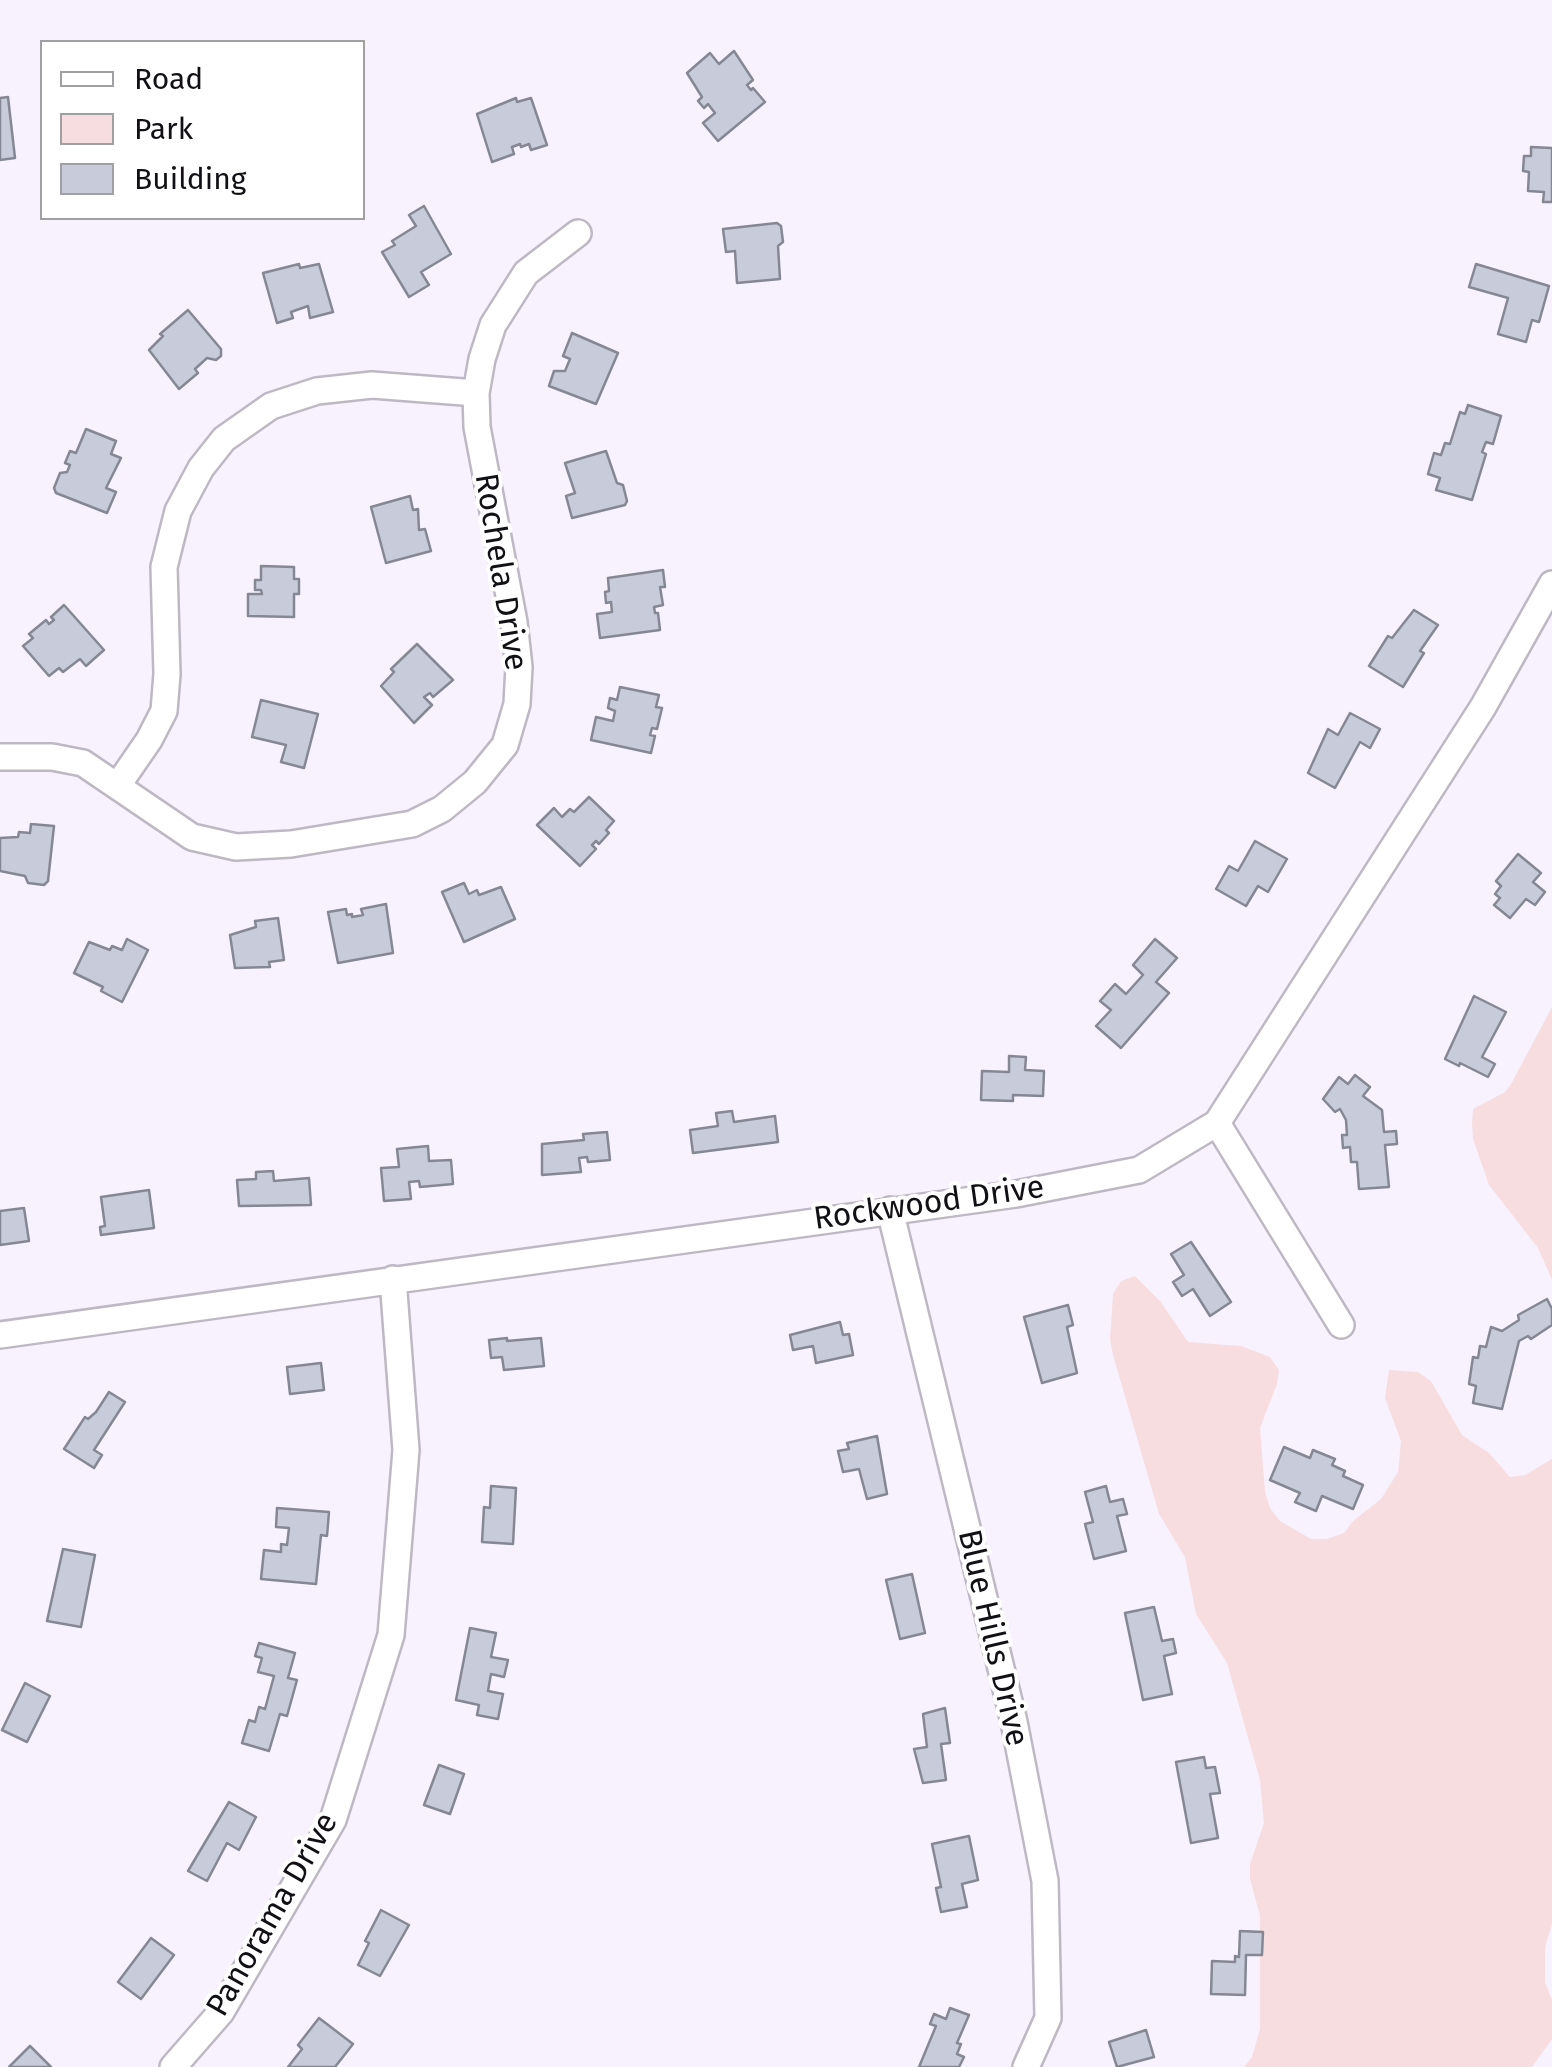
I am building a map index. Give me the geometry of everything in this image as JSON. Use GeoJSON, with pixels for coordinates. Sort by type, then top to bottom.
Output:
{"type":"FeatureCollection","features":[{"type":"Feature","properties":{"kind":"street","name":"Rochela Drive"},"geometry":{"type":"LineString","coordinates":[[0,757],[52,757],[83,763],[192,837],[236,847],[291,844],[412,824],[442,809],[475,782],[505,745],[518,704],[519,667],[477,427],[476,393],[482,360],[493,326],[526,273],[578,233]]}},
{"type":"Feature","properties":{"kind":"street"},"geometry":{"type":"LineString","coordinates":[[118,785],[150,740],[164,710],[164,567],[178,510],[201,468],[224,440],[271,406],[317,391],[372,385],[476,393]]}},
{"type":"Feature","properties":{"kind":"street","name":"Rockwood Drive"},"geometry":{"type":"LineString","coordinates":[[0,1334],[1016,1194],[1140,1170],[1216,1123],[1483,708],[1552,584]]}},
{"type":"Feature","properties":{"kind":"street"},"geometry":{"type":"LineString","coordinates":[[1216,1123],[1341,1325]]}},
{"type":"Feature","properties":{"kind":"street","name":"Blue Hills Drive"},"geometry":{"type":"LineString","coordinates":[[890,1210],[1014,1722],[1045,1881],[1048,2018],[1026,2067]]}},
{"type":"Feature","properties":{"kind":"street","name":"Panorama Drive"},"geometry":{"type":"LineString","coordinates":[[173,2067],[221,2012],[333,1820],[390,1635],[406,1450],[393,1279]]}},
{"type":"Feature","properties":{"kind":"green space"},"geometry":{"type":"Polygon","coordinates":[[[1552,1007],[1552,1280],[1538,1248],[1489,1185],[1473,1139],[1472,1123],[1473,1109],[1505,1092],[1511,1084],[1552,1007]]]}},
{"type":"Feature","properties":{"kind":"green space"},"geometry":{"type":"Polygon","coordinates":[[[1135,1276],[1160,1301],[1188,1342],[1241,1346],[1270,1357],[1279,1370],[1260,1428],[1265,1492],[1280,1521],[1311,1539],[1344,1533],[1381,1499],[1398,1472],[1401,1441],[1385,1398],[1389,1370],[1418,1372],[1431,1381],[1462,1435],[1489,1453],[1510,1477],[1525,1475],[1552,1459],[1552,1924],[1545,1947],[1545,1982],[1552,2000],[1552,2039],[1532,2067],[1244,2067],[1252,2057],[1260,2029],[1260,1916],[1250,1864],[1264,1823],[1260,1780],[1227,1663],[1196,1614],[1185,1557],[1159,1514],[1113,1355],[1113,1294],[1121,1281],[1135,1276]]]}},
{"type":"Feature","properties":{"kind":"building"},"geometry":{"type":"Polygon","coordinates":[[[734,51],[753,80],[747,85],[765,102],[718,141],[703,123],[715,113],[708,104],[704,108],[698,101],[702,97],[687,73],[710,53],[719,64],[734,51]]]}},
{"type":"Feature","properties":{"kind":"building"},"geometry":{"type":"Polygon","coordinates":[[[8,97],[15,158],[0,160],[0,98],[8,97]]]}},
{"type":"Feature","properties":{"kind":"building"},"geometry":{"type":"Polygon","coordinates":[[[516,98],[517,102],[531,98],[547,145],[531,150],[529,144],[520,144],[512,147],[514,154],[492,162],[477,114],[516,98]]]}},
{"type":"Feature","properties":{"kind":"building"},"geometry":{"type":"Polygon","coordinates":[[[1531,147],[1552,148],[1552,202],[1543,202],[1544,192],[1528,191],[1529,172],[1523,171],[1524,156],[1531,156],[1531,147]]]}},
{"type":"Feature","properties":{"kind":"building"},"geometry":{"type":"Polygon","coordinates":[[[424,206],[451,254],[421,272],[429,285],[409,297],[382,252],[416,226],[409,215],[424,206]]]}},
{"type":"Feature","properties":{"kind":"building"},"geometry":{"type":"Polygon","coordinates":[[[777,223],[783,242],[778,246],[780,279],[737,283],[735,251],[726,252],[723,229],[777,223]]]}},
{"type":"Feature","properties":{"kind":"building"},"geometry":{"type":"Polygon","coordinates":[[[299,264],[300,268],[319,264],[333,312],[310,318],[308,306],[291,312],[293,318],[277,323],[263,273],[299,264]]]}},
{"type":"Feature","properties":{"kind":"building"},"geometry":{"type":"Polygon","coordinates":[[[1476,264],[1549,286],[1539,322],[1532,320],[1526,342],[1498,334],[1508,298],[1469,287],[1476,264]]]}},
{"type":"Feature","properties":{"kind":"building"},"geometry":{"type":"Polygon","coordinates":[[[188,310],[221,349],[221,356],[216,360],[207,358],[195,369],[198,373],[179,389],[149,350],[163,336],[160,334],[188,310]]]}},
{"type":"Feature","properties":{"kind":"building"},"geometry":{"type":"Polygon","coordinates":[[[572,333],[618,353],[596,404],[549,386],[554,371],[565,371],[570,359],[563,356],[572,333]]]}},
{"type":"Feature","properties":{"kind":"building"},"geometry":{"type":"Polygon","coordinates":[[[1468,405],[1501,416],[1493,444],[1486,442],[1482,452],[1486,454],[1472,500],[1436,490],[1440,478],[1428,474],[1434,453],[1441,455],[1445,443],[1450,444],[1460,412],[1465,414],[1468,405]]]}},
{"type":"Feature","properties":{"kind":"building"},"geometry":{"type":"Polygon","coordinates":[[[86,429],[116,441],[111,454],[121,458],[106,488],[116,492],[107,513],[56,493],[54,488],[60,473],[67,472],[70,465],[65,463],[70,451],[76,453],[86,429]]]}},
{"type":"Feature","properties":{"kind":"building"},"geometry":{"type":"Polygon","coordinates":[[[606,451],[617,483],[623,485],[625,505],[572,518],[566,496],[575,493],[565,463],[606,451]]]}},
{"type":"Feature","properties":{"kind":"building"},"geometry":{"type":"Polygon","coordinates":[[[410,496],[413,510],[418,509],[419,530],[425,529],[431,551],[386,563],[371,507],[410,496]]]}},
{"type":"Feature","properties":{"kind":"building"},"geometry":{"type":"Polygon","coordinates":[[[261,566],[294,567],[299,594],[294,594],[294,617],[248,616],[248,594],[262,594],[255,590],[255,580],[261,580],[261,566]]]}},
{"type":"Feature","properties":{"kind":"building"},"geometry":{"type":"Polygon","coordinates":[[[663,570],[663,605],[654,607],[660,630],[600,638],[597,614],[612,612],[611,602],[606,603],[608,578],[663,570]]]}},
{"type":"Feature","properties":{"kind":"building"},"geometry":{"type":"Polygon","coordinates":[[[64,605],[104,650],[86,666],[80,659],[63,672],[59,668],[49,676],[23,646],[33,638],[29,634],[46,620],[49,624],[54,620],[51,617],[64,605]]]}},
{"type":"Feature","properties":{"kind":"building"},"geometry":{"type":"Polygon","coordinates":[[[1414,610],[1438,625],[1403,687],[1369,666],[1388,636],[1392,638],[1414,610]]]}},
{"type":"Feature","properties":{"kind":"building"},"geometry":{"type":"Polygon","coordinates":[[[417,644],[453,680],[433,697],[430,693],[424,697],[432,705],[414,723],[381,686],[394,672],[391,669],[417,644]]]}},
{"type":"Feature","properties":{"kind":"building"},"geometry":{"type":"Polygon","coordinates":[[[620,687],[659,695],[656,707],[662,708],[657,729],[652,728],[650,735],[655,736],[651,753],[591,740],[596,717],[613,721],[615,711],[608,708],[610,698],[617,700],[620,687]]]}},
{"type":"Feature","properties":{"kind":"building"},"geometry":{"type":"Polygon","coordinates":[[[261,700],[318,714],[304,768],[281,762],[286,745],[252,737],[261,700]]]}},
{"type":"Feature","properties":{"kind":"building"},"geometry":{"type":"Polygon","coordinates":[[[1350,713],[1380,729],[1370,748],[1360,742],[1335,788],[1308,773],[1328,729],[1338,735],[1350,713]]]}},
{"type":"Feature","properties":{"kind":"building"},"geometry":{"type":"Polygon","coordinates":[[[589,797],[614,821],[606,830],[609,833],[599,844],[596,841],[592,845],[596,849],[580,866],[537,825],[554,808],[562,817],[570,809],[574,812],[589,797]]]}},
{"type":"Feature","properties":{"kind":"building"},"geometry":{"type":"Polygon","coordinates":[[[31,824],[54,826],[48,881],[44,885],[0,871],[0,838],[30,833],[31,824]]]}},
{"type":"Feature","properties":{"kind":"building"},"geometry":{"type":"Polygon","coordinates":[[[1255,841],[1287,859],[1268,892],[1258,886],[1246,906],[1216,889],[1229,866],[1238,871],[1255,841]]]}},
{"type":"Feature","properties":{"kind":"building"},"geometry":{"type":"Polygon","coordinates":[[[1518,854],[1541,873],[1533,882],[1545,892],[1535,905],[1526,899],[1510,918],[1494,905],[1500,898],[1495,894],[1501,886],[1496,881],[1518,854]]]}},
{"type":"Feature","properties":{"kind":"building"},"geometry":{"type":"Polygon","coordinates":[[[464,883],[469,894],[477,890],[479,895],[501,887],[515,919],[464,942],[442,892],[464,883]]]}},
{"type":"Feature","properties":{"kind":"building"},"geometry":{"type":"Polygon","coordinates":[[[386,904],[393,953],[338,963],[328,912],[346,909],[352,917],[363,915],[361,909],[386,904]]]}},
{"type":"Feature","properties":{"kind":"building"},"geometry":{"type":"Polygon","coordinates":[[[278,918],[284,960],[269,962],[270,967],[235,968],[230,935],[256,927],[255,921],[278,918]]]}},
{"type":"Feature","properties":{"kind":"building"},"geometry":{"type":"Polygon","coordinates":[[[127,939],[148,950],[122,1002],[101,991],[103,987],[74,973],[89,942],[122,950],[127,939]]]}},
{"type":"Feature","properties":{"kind":"building"},"geometry":{"type":"Polygon","coordinates":[[[1155,939],[1177,958],[1156,982],[1169,993],[1121,1048],[1096,1026],[1111,1010],[1100,1001],[1115,984],[1126,994],[1143,975],[1133,965],[1155,939]]]}},
{"type":"Feature","properties":{"kind":"building"},"geometry":{"type":"Polygon","coordinates":[[[1474,996],[1506,1012],[1482,1057],[1495,1064],[1488,1077],[1445,1059],[1474,996]]]}},
{"type":"Feature","properties":{"kind":"building"},"geometry":{"type":"Polygon","coordinates":[[[1009,1056],[1026,1057],[1025,1070],[1044,1071],[1043,1096],[1013,1095],[1013,1101],[981,1100],[982,1071],[1009,1072],[1009,1056]]]}},
{"type":"Feature","properties":{"kind":"building"},"geometry":{"type":"Polygon","coordinates":[[[1355,1075],[1370,1087],[1363,1096],[1382,1110],[1384,1132],[1396,1131],[1397,1144],[1385,1145],[1389,1187],[1359,1189],[1357,1162],[1351,1162],[1350,1147],[1343,1148],[1346,1120],[1340,1109],[1335,1112],[1323,1099],[1339,1077],[1348,1084],[1355,1075]]]}},
{"type":"Feature","properties":{"kind":"building"},"geometry":{"type":"Polygon","coordinates":[[[732,1111],[734,1122],[775,1116],[778,1142],[693,1153],[690,1130],[718,1126],[716,1113],[732,1111]]]}},
{"type":"Feature","properties":{"kind":"building"},"geometry":{"type":"Polygon","coordinates":[[[607,1132],[610,1160],[588,1162],[587,1157],[579,1158],[581,1172],[542,1175],[542,1144],[584,1140],[583,1134],[607,1132]]]}},
{"type":"Feature","properties":{"kind":"building"},"geometry":{"type":"Polygon","coordinates":[[[428,1146],[429,1161],[451,1160],[453,1184],[420,1187],[419,1181],[409,1182],[411,1199],[384,1201],[381,1168],[399,1167],[397,1149],[428,1146]]]}},
{"type":"Feature","properties":{"kind":"building"},"geometry":{"type":"Polygon","coordinates":[[[273,1171],[274,1181],[309,1178],[311,1205],[239,1206],[237,1180],[256,1179],[256,1172],[273,1171]]]}},
{"type":"Feature","properties":{"kind":"building"},"geometry":{"type":"Polygon","coordinates":[[[149,1190],[154,1228],[101,1235],[100,1227],[105,1226],[101,1197],[149,1190]]]}},
{"type":"Feature","properties":{"kind":"building"},"geometry":{"type":"Polygon","coordinates":[[[24,1208],[29,1241],[0,1245],[0,1211],[24,1208]]]}},
{"type":"Feature","properties":{"kind":"building"},"geometry":{"type":"Polygon","coordinates":[[[1191,1242],[1231,1302],[1210,1316],[1193,1289],[1182,1296],[1173,1282],[1184,1275],[1171,1254],[1191,1242]]]}},
{"type":"Feature","properties":{"kind":"building"},"geometry":{"type":"Polygon","coordinates":[[[1547,1299],[1552,1309],[1552,1325],[1531,1339],[1528,1336],[1519,1341],[1502,1409],[1473,1403],[1476,1386],[1469,1384],[1473,1357],[1478,1358],[1480,1346],[1486,1347],[1491,1327],[1502,1331],[1519,1320],[1518,1315],[1547,1299]]]}},
{"type":"Feature","properties":{"kind":"building"},"geometry":{"type":"Polygon","coordinates":[[[1068,1305],[1073,1325],[1067,1327],[1077,1373],[1042,1383],[1024,1317],[1068,1305]]]}},
{"type":"Feature","properties":{"kind":"building"},"geometry":{"type":"Polygon","coordinates":[[[840,1322],[843,1335],[849,1334],[853,1355],[816,1363],[813,1346],[793,1350],[790,1335],[840,1322]]]}},
{"type":"Feature","properties":{"kind":"building"},"geometry":{"type":"Polygon","coordinates":[[[541,1338],[544,1366],[504,1370],[502,1357],[491,1358],[489,1340],[541,1338]]]}},
{"type":"Feature","properties":{"kind":"building"},"geometry":{"type":"Polygon","coordinates":[[[321,1363],[324,1390],[290,1394],[287,1367],[321,1363]]]}},
{"type":"Feature","properties":{"kind":"building"},"geometry":{"type":"Polygon","coordinates":[[[109,1392],[125,1402],[94,1450],[102,1455],[94,1468],[64,1449],[85,1417],[88,1419],[96,1412],[109,1392]]]}},
{"type":"Feature","properties":{"kind":"building"},"geometry":{"type":"Polygon","coordinates":[[[877,1436],[887,1494],[867,1499],[859,1469],[843,1472],[838,1451],[849,1449],[847,1443],[877,1436]]]}},
{"type":"Feature","properties":{"kind":"building"},"geometry":{"type":"Polygon","coordinates":[[[1284,1447],[1310,1458],[1313,1450],[1335,1459],[1332,1465],[1345,1471],[1343,1476],[1363,1485],[1353,1509],[1322,1496],[1316,1511],[1295,1502],[1300,1493],[1270,1480],[1284,1447]]]}},
{"type":"Feature","properties":{"kind":"building"},"geometry":{"type":"Polygon","coordinates":[[[491,1486],[516,1488],[513,1544],[482,1542],[484,1507],[490,1508],[491,1486]]]}},
{"type":"Feature","properties":{"kind":"building"},"geometry":{"type":"Polygon","coordinates":[[[1106,1486],[1110,1502],[1123,1499],[1127,1514],[1117,1516],[1126,1551],[1094,1559],[1085,1524],[1093,1522],[1085,1492],[1106,1486]]]}},
{"type":"Feature","properties":{"kind":"building"},"geometry":{"type":"Polygon","coordinates":[[[277,1508],[329,1512],[327,1536],[321,1535],[316,1584],[261,1579],[264,1550],[281,1552],[281,1544],[287,1545],[289,1528],[276,1527],[277,1508]]]}},
{"type":"Feature","properties":{"kind":"building"},"geometry":{"type":"Polygon","coordinates":[[[63,1549],[95,1555],[81,1627],[47,1621],[63,1549]]]}},
{"type":"Feature","properties":{"kind":"building"},"geometry":{"type":"Polygon","coordinates":[[[912,1574],[925,1633],[900,1639],[886,1580],[912,1574]]]}},
{"type":"Feature","properties":{"kind":"building"},"geometry":{"type":"Polygon","coordinates":[[[1154,1607],[1162,1641],[1173,1639],[1176,1653],[1164,1656],[1172,1694],[1143,1700],[1125,1613],[1154,1607]]]}},
{"type":"Feature","properties":{"kind":"building"},"geometry":{"type":"Polygon","coordinates":[[[470,1628],[496,1633],[491,1657],[508,1660],[504,1677],[491,1674],[488,1691],[503,1694],[498,1719],[477,1715],[479,1705],[456,1700],[470,1628]]]}},
{"type":"Feature","properties":{"kind":"building"},"geometry":{"type":"Polygon","coordinates":[[[259,1643],[295,1653],[288,1678],[297,1680],[287,1716],[280,1714],[269,1751],[242,1743],[249,1720],[255,1722],[259,1707],[265,1709],[274,1676],[258,1672],[262,1658],[255,1656],[259,1643]]]}},
{"type":"Feature","properties":{"kind":"building"},"geometry":{"type":"Polygon","coordinates":[[[25,1683],[50,1696],[27,1742],[2,1730],[25,1683]]]}},
{"type":"Feature","properties":{"kind":"building"},"geometry":{"type":"Polygon","coordinates":[[[945,1708],[950,1743],[941,1744],[946,1780],[923,1783],[914,1749],[927,1747],[923,1714],[945,1708]]]}},
{"type":"Feature","properties":{"kind":"building"},"geometry":{"type":"Polygon","coordinates":[[[1204,1757],[1206,1768],[1215,1767],[1220,1793],[1210,1794],[1218,1838],[1191,1843],[1176,1762],[1204,1757]]]}},
{"type":"Feature","properties":{"kind":"building"},"geometry":{"type":"Polygon","coordinates":[[[439,1765],[464,1774],[450,1814],[424,1805],[439,1765]]]}},
{"type":"Feature","properties":{"kind":"building"},"geometry":{"type":"Polygon","coordinates":[[[229,1802],[256,1817],[239,1850],[227,1843],[207,1881],[188,1871],[229,1802]]]}},
{"type":"Feature","properties":{"kind":"building"},"geometry":{"type":"Polygon","coordinates":[[[969,1836],[978,1880],[962,1884],[967,1907],[941,1912],[936,1888],[941,1887],[932,1844],[969,1836]]]}},
{"type":"Feature","properties":{"kind":"building"},"geometry":{"type":"Polygon","coordinates":[[[381,1910],[409,1925],[380,1976],[358,1965],[381,1910]]]}},
{"type":"Feature","properties":{"kind":"building"},"geometry":{"type":"Polygon","coordinates":[[[1240,1931],[1263,1932],[1262,1955],[1246,1955],[1245,1995],[1211,1994],[1212,1961],[1235,1962],[1235,1956],[1239,1957],[1240,1931]]]}},
{"type":"Feature","properties":{"kind":"building"},"geometry":{"type":"Polygon","coordinates":[[[151,1938],[174,1955],[141,1999],[118,1982],[151,1938]]]}},
{"type":"Feature","properties":{"kind":"building"},"geometry":{"type":"Polygon","coordinates":[[[950,2008],[969,2015],[957,2043],[961,2044],[957,2054],[964,2057],[959,2067],[919,2067],[936,2026],[930,2024],[934,2014],[946,2019],[950,2008]]]}},
{"type":"Feature","properties":{"kind":"building"},"geometry":{"type":"Polygon","coordinates":[[[319,2018],[353,2044],[335,2067],[288,2067],[302,2049],[298,2045],[319,2018]]]}},
{"type":"Feature","properties":{"kind":"building"},"geometry":{"type":"Polygon","coordinates":[[[1146,2030],[1154,2057],[1117,2067],[1109,2042],[1146,2030]]]}},
{"type":"Feature","properties":{"kind":"building"},"geometry":{"type":"Polygon","coordinates":[[[30,2046],[51,2067],[9,2067],[30,2046]]]}}]}
